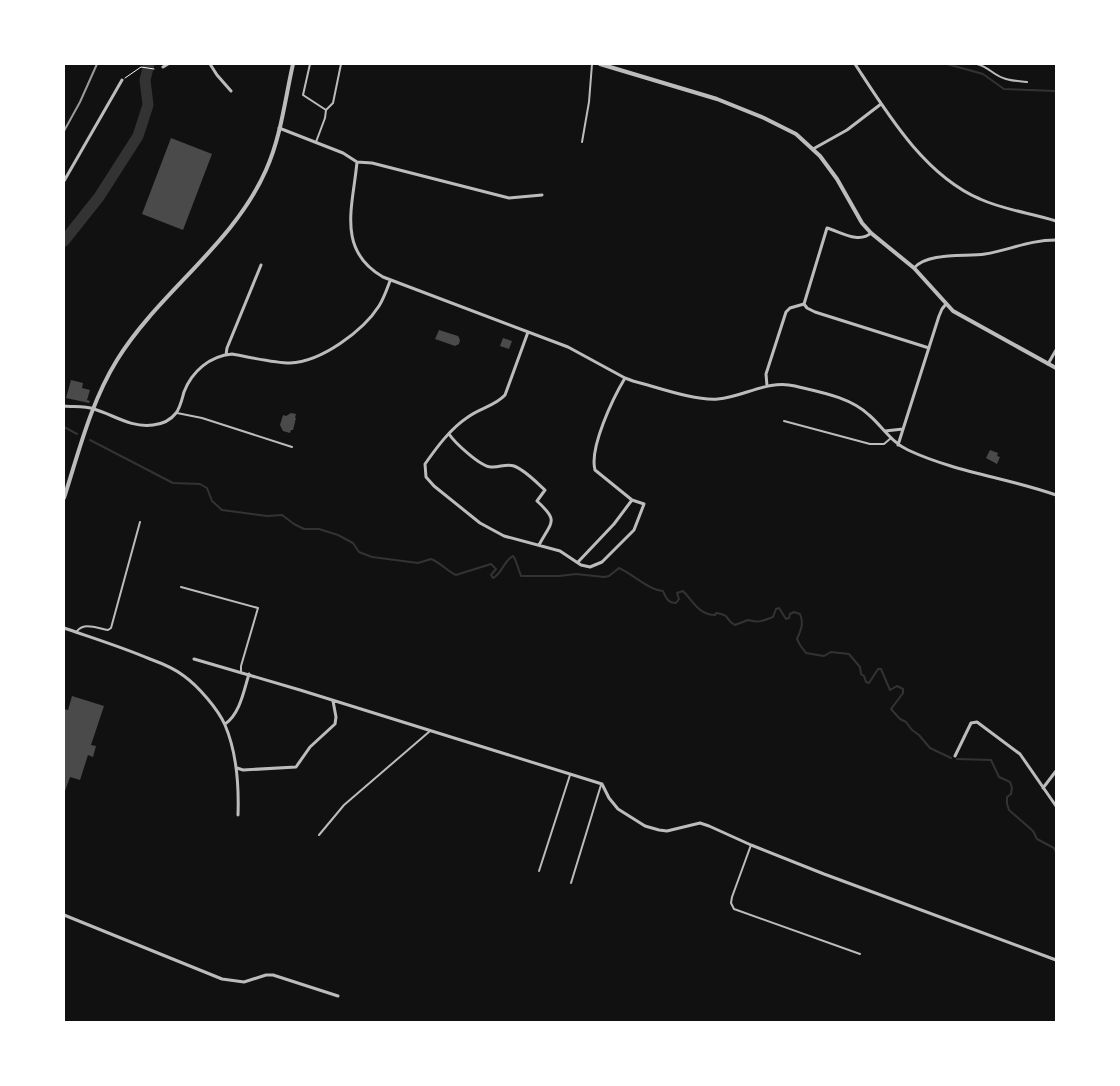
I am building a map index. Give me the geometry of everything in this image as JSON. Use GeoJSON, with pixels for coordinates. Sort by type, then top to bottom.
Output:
{"type":"FeatureCollection","features":[{"type":"Feature","properties":{"kind":"street"},"geometry":{"type":"LineString","coordinates":[[163,67],[168,64]]}},
{"type":"Feature","properties":{"kind":"street"},"geometry":{"type":"LineString","coordinates":[[210,64],[231,91]]}},
{"type":"Feature","properties":{"kind":"street"},"geometry":{"type":"LineString","coordinates":[[64,498],[94,409],[110,372],[127,346],[233,223],[249,202],[266,170],[279,128],[293,64]]}},
{"type":"Feature","properties":{"kind":"street"},"geometry":{"type":"LineString","coordinates":[[600,64],[717,99],[764,118],[796,134],[813,149],[837,179],[862,223],[871,234],[914,268],[946,304],[960,316],[1056,368]]}},
{"type":"Feature","properties":{"kind":"street"},"geometry":{"type":"LineString","coordinates":[[855,64],[881,104],[907,138],[929,163],[956,187],[994,205],[1056,221]]}},
{"type":"Feature","properties":{"kind":"street"},"geometry":{"type":"LineString","coordinates":[[64,181],[122,80]]}},
{"type":"Feature","properties":{"kind":"street"},"geometry":{"type":"LineString","coordinates":[[813,149],[847,130],[881,104]]}},
{"type":"Feature","properties":{"kind":"street"},"geometry":{"type":"LineString","coordinates":[[279,128],[343,153],[357,162],[372,163],[509,198],[542,195]]}},
{"type":"Feature","properties":{"kind":"street"},"geometry":{"type":"LineString","coordinates":[[357,162],[350,204],[350,229],[356,249],[369,268],[390,281],[578,351],[625,378],[708,399],[726,398],[767,386],[787,384],[841,399],[861,408],[898,445],[946,464],[1056,495]]}},
{"type":"Feature","properties":{"kind":"street"},"geometry":{"type":"LineString","coordinates":[[804,304],[828,228],[859,239],[871,234]]}},
{"type":"Feature","properties":{"kind":"street"},"geometry":{"type":"LineString","coordinates":[[914,268],[922,261],[985,254],[1034,241],[1056,240]]}},
{"type":"Feature","properties":{"kind":"street"},"geometry":{"type":"LineString","coordinates":[[226,354],[261,265]]}},
{"type":"Feature","properties":{"kind":"street"},"geometry":{"type":"LineString","coordinates":[[64,406],[94,409],[120,420],[143,426],[164,422],[177,412],[185,390],[195,372],[208,362],[226,354],[232,354],[289,363],[306,360],[329,350],[353,334],[377,308],[390,281]]}},
{"type":"Feature","properties":{"kind":"street"},"geometry":{"type":"LineString","coordinates":[[804,304],[806,308],[815,312],[929,348]]}},
{"type":"Feature","properties":{"kind":"street"},"geometry":{"type":"LineString","coordinates":[[767,386],[766,374],[786,312],[790,308],[804,304]]}},
{"type":"Feature","properties":{"kind":"street"},"geometry":{"type":"LineString","coordinates":[[898,445],[942,309],[946,304]]}},
{"type":"Feature","properties":{"kind":"street"},"geometry":{"type":"LineString","coordinates":[[528,332],[505,394],[499,401],[468,416],[449,434],[424,464],[426,477],[434,486],[480,523],[504,536],[560,551],[590,567],[602,562],[634,530],[644,504],[632,500],[594,470],[593,464],[594,453],[609,410],[625,378]]}},
{"type":"Feature","properties":{"kind":"street"},"geometry":{"type":"LineString","coordinates":[[1048,364],[1056,350]]}},
{"type":"Feature","properties":{"kind":"street"},"geometry":{"type":"LineString","coordinates":[[885,431],[904,428]]}},
{"type":"Feature","properties":{"kind":"street"},"geometry":{"type":"LineString","coordinates":[[449,434],[455,442],[488,467],[514,466],[545,490],[537,501],[550,512],[552,518],[539,546]]}},
{"type":"Feature","properties":{"kind":"street"},"geometry":{"type":"LineString","coordinates":[[578,562],[614,524],[632,500]]}},
{"type":"Feature","properties":{"kind":"street"},"geometry":{"type":"LineString","coordinates":[[64,628],[172,668],[184,676],[204,696],[225,724],[237,768],[238,814]]}},
{"type":"Feature","properties":{"kind":"street"},"geometry":{"type":"LineString","coordinates":[[194,659],[249,674],[602,784],[609,798],[618,809],[645,826],[667,831],[700,823],[710,826],[751,845],[824,874],[1056,960]]}},
{"type":"Feature","properties":{"kind":"street"},"geometry":{"type":"LineString","coordinates":[[225,724],[235,714],[249,674]]}},
{"type":"Feature","properties":{"kind":"street"},"geometry":{"type":"LineString","coordinates":[[237,768],[296,767],[310,747],[336,724],[333,701]]}},
{"type":"Feature","properties":{"kind":"street"},"geometry":{"type":"LineString","coordinates":[[955,756],[967,728],[971,723],[977,722],[1020,754],[1056,806]]}},
{"type":"Feature","properties":{"kind":"street"},"geometry":{"type":"LineString","coordinates":[[1043,788],[1056,771]]}},
{"type":"Feature","properties":{"kind":"street"},"geometry":{"type":"LineString","coordinates":[[64,915],[222,979],[244,982],[272,975],[338,996]]}},
{"type":"Feature","properties":{"kind":"lane"},"geometry":{"type":"LineString","coordinates":[[310,64],[303,95],[326,110]]}},
{"type":"Feature","properties":{"kind":"lane"},"geometry":{"type":"LineString","coordinates":[[316,142],[326,110],[333,103],[341,64]]}},
{"type":"Feature","properties":{"kind":"lane"},"geometry":{"type":"LineString","coordinates":[[582,142],[592,64]]}},
{"type":"Feature","properties":{"kind":"lane"},"geometry":{"type":"LineString","coordinates":[[977,64],[985,66],[1006,79],[1027,82]]}},
{"type":"Feature","properties":{"kind":"lane"},"geometry":{"type":"LineString","coordinates":[[177,412],[202,418],[292,447]]}},
{"type":"Feature","properties":{"kind":"lane"},"geometry":{"type":"LineString","coordinates":[[784,421],[870,444],[884,444],[891,438]]}},
{"type":"Feature","properties":{"kind":"lane"},"geometry":{"type":"LineString","coordinates":[[76,632],[79,628],[86,626],[108,630],[111,628],[140,522]]}},
{"type":"Feature","properties":{"kind":"lane"},"geometry":{"type":"LineString","coordinates":[[180,587],[258,608],[241,672]]}},
{"type":"Feature","properties":{"kind":"lane"},"geometry":{"type":"LineString","coordinates":[[319,835],[344,805],[430,731]]}},
{"type":"Feature","properties":{"kind":"lane"},"geometry":{"type":"LineString","coordinates":[[539,871],[570,775]]}},
{"type":"Feature","properties":{"kind":"lane"},"geometry":{"type":"LineString","coordinates":[[571,883],[602,784]]}},
{"type":"Feature","properties":{"kind":"lane"},"geometry":{"type":"LineString","coordinates":[[751,845],[732,897],[731,903],[734,909],[860,954]]}},
{"type":"Feature","properties":{"kind":"path"},"geometry":{"type":"LineString","coordinates":[[122,80],[143,67],[154,68]]}},
{"type":"Feature","properties":{"kind":"building"},"geometry":{"type":"Polygon","coordinates":[[[171,138],[212,154],[183,230],[142,214],[171,138]]]}},
{"type":"Feature","properties":{"kind":"building"},"geometry":{"type":"Polygon","coordinates":[[[439,330],[458,336],[459,344],[455,346],[435,339],[439,330]]]}},
{"type":"Feature","properties":{"kind":"building"},"geometry":{"type":"Polygon","coordinates":[[[503,338],[512,341],[509,349],[500,346],[503,338]]]}},
{"type":"Feature","properties":{"kind":"building"},"geometry":{"type":"Polygon","coordinates":[[[71,380],[83,383],[82,388],[90,390],[87,400],[90,401],[89,403],[66,398],[71,380]]]}},
{"type":"Feature","properties":{"kind":"building"},"geometry":{"type":"Polygon","coordinates":[[[291,413],[296,414],[296,418],[293,430],[290,433],[283,431],[280,425],[283,415],[286,416],[291,413]]]}},
{"type":"Feature","properties":{"kind":"building"},"geometry":{"type":"Polygon","coordinates":[[[990,450],[998,453],[997,456],[1000,457],[997,464],[986,458],[990,450]]]}},
{"type":"Feature","properties":{"kind":"building"},"geometry":{"type":"Polygon","coordinates":[[[72,696],[104,706],[91,745],[96,746],[93,757],[88,755],[80,780],[70,777],[64,794],[64,709],[68,710],[72,696]]]}},
{"type":"Feature","properties":{"kind":"waterway"},"geometry":{"type":"LineString","coordinates":[[64,241],[99,197],[138,136],[148,105],[145,80],[149,64]]}},
{"type":"Feature","properties":{"kind":"waterway"},"geometry":{"type":"LineString","coordinates":[[947,64],[983,74],[1004,89],[1056,91]]}},
{"type":"Feature","properties":{"kind":"waterway"},"geometry":{"type":"LineString","coordinates":[[64,427],[77,434]]}},
{"type":"Feature","properties":{"kind":"waterway"},"geometry":{"type":"LineString","coordinates":[[90,440],[173,483],[200,484],[207,488],[212,501],[222,510],[267,516],[282,515],[304,529],[319,529],[338,535],[353,543],[359,552],[372,557],[418,563],[431,559],[456,575],[491,564],[496,569],[491,575],[493,578],[513,556],[521,576],[576,574],[604,577],[609,576],[619,568],[647,585],[663,591],[666,598],[671,602],[676,603],[679,599],[677,593],[683,591],[700,610],[709,614],[724,615],[735,625],[748,620],[758,621],[773,617],[776,609],[779,608],[786,619],[794,612],[800,614],[802,624],[797,639],[806,653],[824,656],[831,652],[849,654],[860,667],[861,674],[866,682],[869,683],[878,669],[881,669],[890,690],[897,686],[903,689],[903,693],[891,709],[930,748],[951,758]]}},
{"type":"Feature","properties":{"kind":"waterway"},"geometry":{"type":"LineString","coordinates":[[957,759],[991,760],[999,777],[1010,782],[1011,794],[1007,797],[1009,810],[1033,831],[1037,839],[1054,848],[1056,852]]}},
{"type":"Feature","properties":{"kind":"railway"},"geometry":{"type":"LineString","coordinates":[[64,131],[80,102],[97,64]]}}]}
